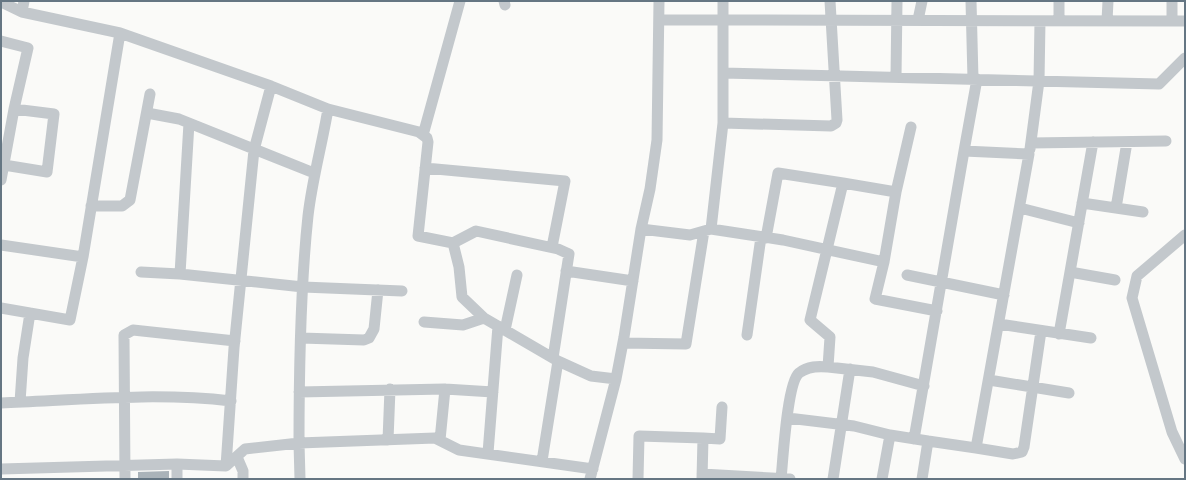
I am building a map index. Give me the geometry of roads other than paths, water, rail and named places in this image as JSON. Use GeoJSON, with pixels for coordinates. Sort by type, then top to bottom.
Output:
{"type":"FeatureCollection","features":[{"type":"Feature","properties":{"kind":"street"},"geometry":{"type":"LineString","coordinates":[[423,135],[460,1]]}},
{"type":"Feature","properties":{"kind":"street"},"geometry":{"type":"LineString","coordinates":[[1,469],[177,464],[226,466],[245,449],[299,443],[435,438],[459,450],[542,461],[592,474],[616,379],[623,344],[657,140],[660,20],[659,1]]}},
{"type":"Feature","properties":{"kind":"street"},"geometry":{"type":"LineString","coordinates":[[623,344],[686,344],[707,230],[723,123],[723,1]]}},
{"type":"Feature","properties":{"kind":"street"},"geometry":{"type":"LineString","coordinates":[[723,123],[834,125],[837,120],[833,76],[830,1]]}},
{"type":"Feature","properties":{"kind":"street"},"geometry":{"type":"LineString","coordinates":[[896,78],[897,1]]}},
{"type":"Feature","properties":{"kind":"street"},"geometry":{"type":"LineString","coordinates":[[918,20],[922,1]]}},
{"type":"Feature","properties":{"kind":"street"},"geometry":{"type":"LineString","coordinates":[[914,439],[942,283],[975,79],[971,1]]}},
{"type":"Feature","properties":{"kind":"street"},"geometry":{"type":"LineString","coordinates":[[1059,1],[1059,21]]}},
{"type":"Feature","properties":{"kind":"street"},"geometry":{"type":"LineString","coordinates":[[1107,21],[1108,1]]}},
{"type":"Feature","properties":{"kind":"street"},"geometry":{"type":"LineString","coordinates":[[1172,1],[1172,21]]}},
{"type":"Feature","properties":{"kind":"street"},"geometry":{"type":"LineString","coordinates":[[1,2],[23,6],[120,34],[271,86],[328,109],[423,135],[428,142],[418,236],[453,243],[476,231],[552,248],[569,254],[542,461]]}},
{"type":"Feature","properties":{"kind":"street"},"geometry":{"type":"LineString","coordinates":[[660,20],[1185,21]]}},
{"type":"Feature","properties":{"kind":"street"},"geometry":{"type":"LineString","coordinates":[[976,448],[1030,148],[1039,81],[1040,21]]}},
{"type":"Feature","properties":{"kind":"street"},"geometry":{"type":"LineString","coordinates":[[1,308],[70,320],[83,257],[120,34]]}},
{"type":"Feature","properties":{"kind":"street"},"geometry":{"type":"LineString","coordinates":[[1,41],[28,48],[14,109],[1,180]]}},
{"type":"Feature","properties":{"kind":"street"},"geometry":{"type":"LineString","coordinates":[[723,73],[1159,84],[1185,58]]}},
{"type":"Feature","properties":{"kind":"street"},"geometry":{"type":"LineString","coordinates":[[226,466],[240,279],[254,150],[271,86]]}},
{"type":"Feature","properties":{"kind":"street"},"geometry":{"type":"LineString","coordinates":[[91,206],[122,206],[130,200],[150,94]]}},
{"type":"Feature","properties":{"kind":"street"},"geometry":{"type":"LineString","coordinates":[[4,165],[47,172],[54,114],[14,109]]}},
{"type":"Feature","properties":{"kind":"street"},"geometry":{"type":"LineString","coordinates":[[300,479],[299,392],[303,287],[308,216],[314,173],[328,109]]}},
{"type":"Feature","properties":{"kind":"street"},"geometry":{"type":"LineString","coordinates":[[147,113],[179,119],[314,173]]}},
{"type":"Feature","properties":{"kind":"street"},"geometry":{"type":"LineString","coordinates":[[180,274],[189,123]]}},
{"type":"Feature","properties":{"kind":"street"},"geometry":{"type":"LineString","coordinates":[[911,127],[896,192],[884,262],[875,300],[937,312]]}},
{"type":"Feature","properties":{"kind":"street"},"geometry":{"type":"LineString","coordinates":[[964,151],[1030,148],[1093,142],[1166,141]]}},
{"type":"Feature","properties":{"kind":"street"},"geometry":{"type":"LineString","coordinates":[[1059,334],[1093,142]]}},
{"type":"Feature","properties":{"kind":"street"},"geometry":{"type":"LineString","coordinates":[[1116,208],[1127,142]]}},
{"type":"Feature","properties":{"kind":"street"},"geometry":{"type":"LineString","coordinates":[[425,168],[565,181],[552,248]]}},
{"type":"Feature","properties":{"kind":"street"},"geometry":{"type":"LineString","coordinates":[[747,335],[763,237],[778,173],[896,192]]}},
{"type":"Feature","properties":{"kind":"street"},"geometry":{"type":"LineString","coordinates":[[828,367],[830,337],[810,320],[843,183]]}},
{"type":"Feature","properties":{"kind":"street"},"geometry":{"type":"LineString","coordinates":[[1082,203],[1143,212]]}},
{"type":"Feature","properties":{"kind":"street"},"geometry":{"type":"LineString","coordinates":[[1020,208],[1079,223]]}},
{"type":"Feature","properties":{"kind":"street"},"geometry":{"type":"LineString","coordinates":[[641,229],[690,235],[707,230],[763,237],[884,262]]}},
{"type":"Feature","properties":{"kind":"street"},"geometry":{"type":"LineString","coordinates":[[1185,235],[1137,276],[1132,298],[1172,432],[1185,459]]}},
{"type":"Feature","properties":{"kind":"street"},"geometry":{"type":"LineString","coordinates":[[453,243],[459,267],[462,297],[484,318],[556,359],[591,376],[616,379]]}},
{"type":"Feature","properties":{"kind":"street"},"geometry":{"type":"LineString","coordinates":[[1,245],[83,257]]}},
{"type":"Feature","properties":{"kind":"street"},"geometry":{"type":"LineString","coordinates":[[566,271],[633,281]]}},
{"type":"Feature","properties":{"kind":"street"},"geometry":{"type":"LineString","coordinates":[[142,272],[240,279],[303,287],[402,291]]}},
{"type":"Feature","properties":{"kind":"street"},"geometry":{"type":"LineString","coordinates":[[1070,272],[1115,280]]}},
{"type":"Feature","properties":{"kind":"street"},"geometry":{"type":"LineString","coordinates":[[488,454],[493,392],[502,328],[517,275]]}},
{"type":"Feature","properties":{"kind":"street"},"geometry":{"type":"LineString","coordinates":[[907,275],[1004,296]]}},
{"type":"Feature","properties":{"kind":"street"},"geometry":{"type":"LineString","coordinates":[[301,338],[364,340],[369,338],[374,330],[378,290]]}},
{"type":"Feature","properties":{"kind":"street"},"geometry":{"type":"LineString","coordinates":[[20,402],[23,358],[30,313]]}},
{"type":"Feature","properties":{"kind":"street"},"geometry":{"type":"LineString","coordinates":[[424,322],[462,325],[484,318]]}},
{"type":"Feature","properties":{"kind":"street"},"geometry":{"type":"LineString","coordinates":[[999,324],[1091,338]]}},
{"type":"Feature","properties":{"kind":"street"},"geometry":{"type":"LineString","coordinates":[[125,479],[124,335],[133,330],[235,341]]}},
{"type":"Feature","properties":{"kind":"street"},"geometry":{"type":"LineString","coordinates":[[788,418],[841,425],[890,435],[1013,454],[1022,452],[1040,331]]}},
{"type":"Feature","properties":{"kind":"street"},"geometry":{"type":"LineString","coordinates":[[703,438],[702,477],[784,479],[791,387],[798,373],[812,366],[850,369],[873,372],[924,386]]}},
{"type":"Feature","properties":{"kind":"street"},"geometry":{"type":"LineString","coordinates":[[833,479],[850,369]]}},
{"type":"Feature","properties":{"kind":"street"},"geometry":{"type":"LineString","coordinates":[[989,380],[1069,393]]}},
{"type":"Feature","properties":{"kind":"street"},"geometry":{"type":"LineString","coordinates":[[388,440],[390,389]]}},
{"type":"Feature","properties":{"kind":"street"},"geometry":{"type":"LineString","coordinates":[[299,392],[445,389],[493,392]]}},
{"type":"Feature","properties":{"kind":"street"},"geometry":{"type":"LineString","coordinates":[[440,440],[445,389]]}},
{"type":"Feature","properties":{"kind":"street"},"geometry":{"type":"LineString","coordinates":[[1,403],[124,398],[205,398],[231,401]]}},
{"type":"Feature","properties":{"kind":"street"},"geometry":{"type":"LineString","coordinates":[[638,479],[639,436],[720,439],[722,406]]}},
{"type":"Feature","properties":{"kind":"street"},"geometry":{"type":"LineString","coordinates":[[882,479],[890,435]]}},
{"type":"Feature","properties":{"kind":"street"},"geometry":{"type":"LineString","coordinates":[[922,479],[928,441]]}},
{"type":"Feature","properties":{"kind":"street"},"geometry":{"type":"LineString","coordinates":[[237,457],[243,471],[243,479]]}},
{"type":"Feature","properties":{"kind":"street"},"geometry":{"type":"LineString","coordinates":[[177,464],[177,479]]}}]}
